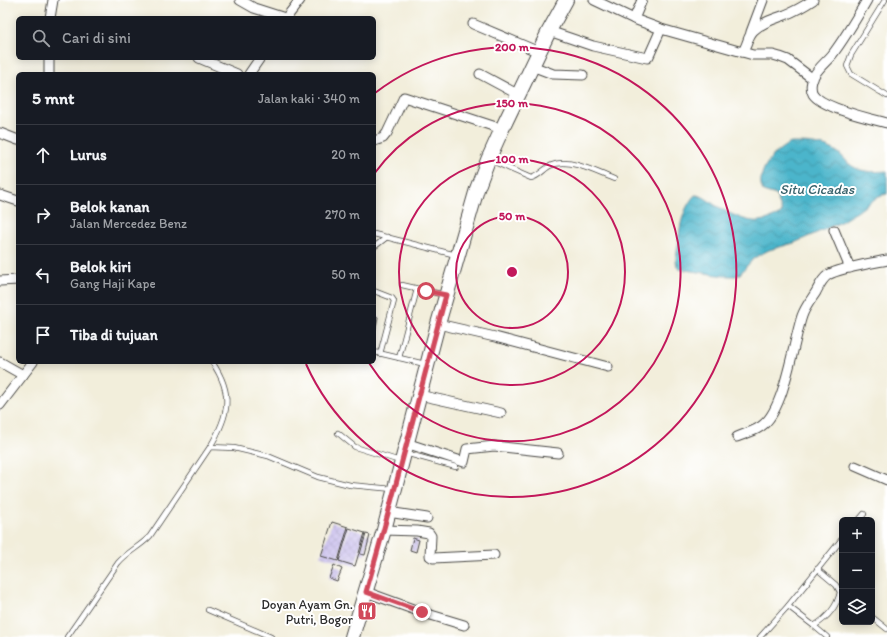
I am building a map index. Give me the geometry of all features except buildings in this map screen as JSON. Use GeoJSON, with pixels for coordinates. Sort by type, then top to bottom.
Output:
{"type":"FeatureCollection","features":[{"type":"Feature","properties":{"kind":"main road"},"geometry":{"type":"LineString","coordinates":[[352,637],[384,530],[427,364],[477,189],[502,129],[549,31],[566,0]]}},
{"type":"Feature","properties":{"kind":"street"},"geometry":{"type":"LineString","coordinates":[[50,16],[53,0]]}},
{"type":"Feature","properties":{"kind":"street"},"geometry":{"type":"LineString","coordinates":[[240,0],[254,8],[279,16]]}},
{"type":"Feature","properties":{"kind":"street"},"geometry":{"type":"LineString","coordinates":[[287,16],[300,0]]}},
{"type":"Feature","properties":{"kind":"street"},"geometry":{"type":"LineString","coordinates":[[594,0],[634,20],[661,29],[753,55],[773,55],[780,57],[788,60],[813,79]]}},
{"type":"Feature","properties":{"kind":"street"},"geometry":{"type":"LineString","coordinates":[[634,20],[642,0]]}},
{"type":"Feature","properties":{"kind":"street"},"geometry":{"type":"LineString","coordinates":[[742,52],[763,0]]}},
{"type":"Feature","properties":{"kind":"street"},"geometry":{"type":"LineString","coordinates":[[750,34],[767,22],[798,9],[813,0]]}},
{"type":"Feature","properties":{"kind":"street"},"geometry":{"type":"LineString","coordinates":[[867,0],[840,44],[814,75],[811,83],[812,92],[822,101],[846,112],[887,123]]}},
{"type":"Feature","properties":{"kind":"street"},"geometry":{"type":"LineString","coordinates":[[474,24],[539,52]]}},
{"type":"Feature","properties":{"kind":"street"},"geometry":{"type":"LineString","coordinates":[[549,31],[593,46],[647,58],[661,29]]}},
{"type":"Feature","properties":{"kind":"street"},"geometry":{"type":"LineString","coordinates":[[49,60],[50,72]]}},
{"type":"Feature","properties":{"kind":"street"},"geometry":{"type":"LineString","coordinates":[[204,60],[232,72]]}},
{"type":"Feature","properties":{"kind":"street"},"geometry":{"type":"LineString","coordinates":[[251,72],[259,60]]}},
{"type":"Feature","properties":{"kind":"street"},"geometry":{"type":"LineString","coordinates":[[532,66],[553,74],[583,75]]}},
{"type":"Feature","properties":{"kind":"street"},"geometry":{"type":"LineString","coordinates":[[480,74],[519,94]]}},
{"type":"Feature","properties":{"kind":"street"},"geometry":{"type":"LineString","coordinates":[[376,140],[383,138],[387,133],[404,96],[502,129]]}},
{"type":"Feature","properties":{"kind":"street"},"geometry":{"type":"LineString","coordinates":[[0,133],[16,139]]}},
{"type":"Feature","properties":{"kind":"street"},"geometry":{"type":"LineString","coordinates":[[0,195],[16,200]]}},
{"type":"Feature","properties":{"kind":"street"},"geometry":{"type":"LineString","coordinates":[[834,230],[850,268]]}},
{"type":"Feature","properties":{"kind":"street"},"geometry":{"type":"LineString","coordinates":[[737,437],[757,429],[772,415],[787,375],[806,307],[828,275],[850,268],[887,260]]}},
{"type":"Feature","properties":{"kind":"street"},"geometry":{"type":"LineString","coordinates":[[0,281],[16,280]]}},
{"type":"Feature","properties":{"kind":"street"},"geometry":{"type":"LineString","coordinates":[[438,324],[495,337],[608,367]]}},
{"type":"Feature","properties":{"kind":"street"},"geometry":{"type":"LineString","coordinates":[[0,362],[23,375]]}},
{"type":"Feature","properties":{"kind":"street"},"geometry":{"type":"LineString","coordinates":[[0,405],[31,364]]}},
{"type":"Feature","properties":{"kind":"street"},"geometry":{"type":"LineString","coordinates":[[419,395],[501,413]]}},
{"type":"Feature","properties":{"kind":"street"},"geometry":{"type":"LineString","coordinates":[[404,452],[464,462],[467,449],[494,446],[558,453]]}},
{"type":"Feature","properties":{"kind":"street"},"geometry":{"type":"LineString","coordinates":[[855,466],[887,480]]}},
{"type":"Feature","properties":{"kind":"street"},"geometry":{"type":"LineString","coordinates":[[388,512],[422,517],[417,531]]}},
{"type":"Feature","properties":{"kind":"street"},"geometry":{"type":"LineString","coordinates":[[384,530],[417,531],[431,535],[431,557],[494,555]]}},
{"type":"Feature","properties":{"kind":"street"},"geometry":{"type":"LineString","coordinates":[[366,592],[464,625]]}},
{"type":"Feature","properties":{"kind":"lane"},"geometry":{"type":"LineString","coordinates":[[885,0],[851,55],[847,66],[851,74],[887,96]]}},
{"type":"Feature","properties":{"kind":"lane"},"geometry":{"type":"LineString","coordinates":[[488,160],[531,178],[536,177],[554,164],[562,164],[578,166],[614,179]]}},
{"type":"Feature","properties":{"kind":"lane"},"geometry":{"type":"LineString","coordinates":[[376,234],[457,255]]}},
{"type":"Feature","properties":{"kind":"lane"},"geometry":{"type":"LineString","coordinates":[[376,245],[387,237]]}},
{"type":"Feature","properties":{"kind":"lane"},"geometry":{"type":"LineString","coordinates":[[402,285],[446,295]]}},
{"type":"Feature","properties":{"kind":"lane"},"geometry":{"type":"LineString","coordinates":[[399,358],[417,289]]}},
{"type":"Feature","properties":{"kind":"lane"},"geometry":{"type":"LineString","coordinates":[[376,292],[392,298],[394,302],[380,354]]}},
{"type":"Feature","properties":{"kind":"lane"},"geometry":{"type":"LineString","coordinates":[[376,353],[427,364]]}},
{"type":"Feature","properties":{"kind":"lane"},"geometry":{"type":"LineString","coordinates":[[67,637],[118,563],[124,556],[145,542],[150,536],[210,447],[222,425],[226,415],[226,397],[221,377],[213,364]]}},
{"type":"Feature","properties":{"kind":"lane"},"geometry":{"type":"LineString","coordinates":[[338,434],[355,447],[404,452],[456,467]]}},
{"type":"Feature","properties":{"kind":"lane"},"geometry":{"type":"LineString","coordinates":[[210,447],[234,448],[268,456],[318,477],[344,484],[394,489]]}},
{"type":"Feature","properties":{"kind":"lane"},"geometry":{"type":"LineString","coordinates":[[760,637],[788,606],[839,543]]}},
{"type":"Feature","properties":{"kind":"lane"},"geometry":{"type":"LineString","coordinates":[[817,569],[836,585],[839,590]]}},
{"type":"Feature","properties":{"kind":"lane"},"geometry":{"type":"LineString","coordinates":[[814,626],[833,609],[839,598]]}},
{"type":"Feature","properties":{"kind":"lane"},"geometry":{"type":"LineString","coordinates":[[788,606],[827,637]]}},
{"type":"Feature","properties":{"kind":"lane"},"geometry":{"type":"LineString","coordinates":[[208,610],[271,637]]}},
{"type":"Feature","properties":{"kind":"lane"},"geometry":{"type":"LineString","coordinates":[[875,619],[887,629]]}},
{"type":"Feature","properties":{"kind":"water","name":"Situ Cicadas"},"geometry":{"type":"Polygon","coordinates":[[[791,143],[807,143],[824,146],[836,151],[848,163],[857,169],[871,172],[887,171],[887,194],[879,196],[837,224],[794,243],[769,250],[759,255],[753,259],[740,274],[736,276],[724,276],[679,269],[677,267],[676,260],[679,234],[686,209],[695,195],[703,197],[731,214],[743,219],[763,221],[781,214],[782,212],[776,195],[763,191],[761,177],[768,162],[773,156],[779,150],[791,143]]]}},
{"type":"Feature","properties":{"kind":"place","name":"Doyan Ayam Gn. Putri, Bogor"},"geometry":{"type":"Point","coordinates":[367,611]}},
{"type":"Feature","properties":{"kind":"route"},"geometry":{"type":"LineString","coordinates":[[422,612],[366,592],[384,530],[446,295],[426,291]]}}]}
